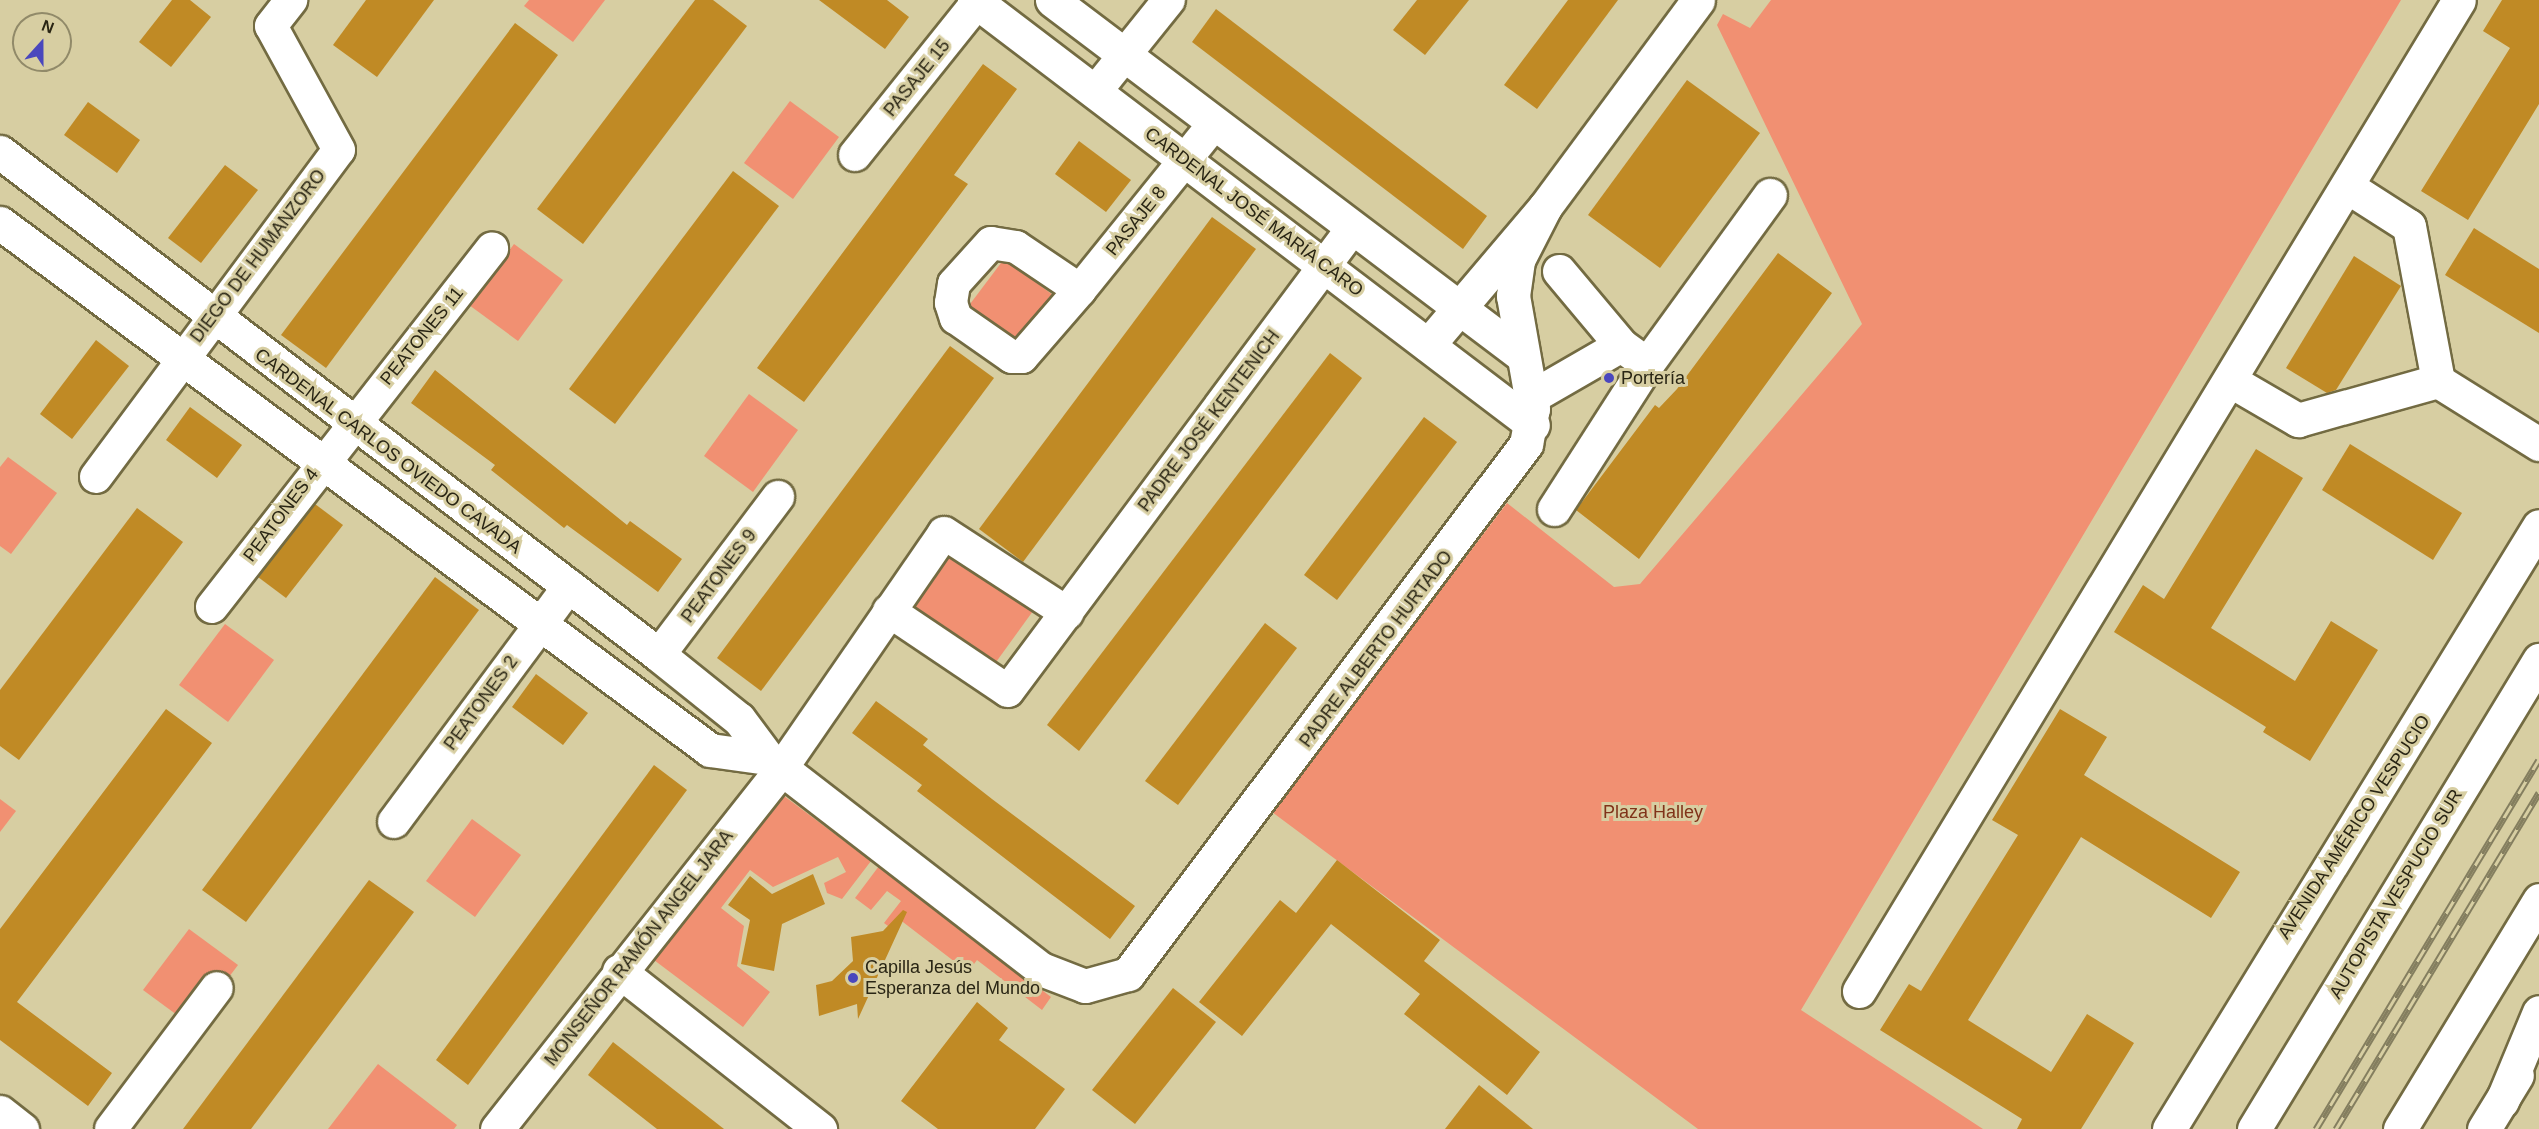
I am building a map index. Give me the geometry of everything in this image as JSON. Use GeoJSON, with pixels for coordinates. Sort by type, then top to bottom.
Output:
{"type":"FeatureCollection","features":[{"type":"Feature","properties":{"kind":"main road"},"geometry":{"type":"LineString","coordinates":[[1052,0],[1523,356]]}},
{"type":"Feature","properties":{"kind":"main road"},"geometry":{"type":"LineString","coordinates":[[1428,345],[1545,207],[1698,0]]}},
{"type":"Feature","properties":{"kind":"main road"},"geometry":{"type":"LineString","coordinates":[[1859,991],[2231,381],[2459,0]]}},
{"type":"Feature","properties":{"kind":"main road","name":"CARDENAL JOSÉ MARÍA CARO"},"geometry":{"type":"LineString","coordinates":[[977,1],[1428,345],[1532,411]]}},
{"type":"Feature","properties":{"kind":"main road","name":"CARDENAL CARLOS OVIEDO CAVADA"},"geometry":{"type":"LineString","coordinates":[[0,152],[210,317],[659,655],[739,719],[775,763],[1041,969]]}},
{"type":"Feature","properties":{"kind":"main road"},"geometry":{"type":"LineString","coordinates":[[2348,187],[2409,226],[2438,381],[2539,444]]}},
{"type":"Feature","properties":{"kind":"main road"},"geometry":{"type":"LineString","coordinates":[[1554,509],[1634,355],[1770,195]]}},
{"type":"Feature","properties":{"kind":"main road"},"geometry":{"type":"LineString","coordinates":[[1545,207],[1518,260],[1513,296],[1532,411],[1634,355]]}},
{"type":"Feature","properties":{"kind":"main road","name":"CARDENAL CARLOS OVIEDO CAVADA"},"geometry":{"type":"LineString","coordinates":[[0,223],[710,750],[775,763]]}},
{"type":"Feature","properties":{"kind":"main road"},"geometry":{"type":"LineString","coordinates":[[1559,271],[1634,355]]}},
{"type":"Feature","properties":{"kind":"main road"},"geometry":{"type":"LineString","coordinates":[[2231,381],[2298,420],[2438,381]]}},
{"type":"Feature","properties":{"kind":"main road","name":"PADRE ALBERTO HURTADO"},"geometry":{"type":"LineString","coordinates":[[1041,969],[1085,986],[1128,974],[1491,497],[1532,411]]}},
{"type":"Feature","properties":{"kind":"main road","name":"AVENIDA AMÉRICO VESPUCIO"},"geometry":{"type":"LineString","coordinates":[[2169,1129],[2539,526]]}},
{"type":"Feature","properties":{"kind":"main road","name":"AUTOPISTA VESPUCIO SUR"},"geometry":{"type":"LineString","coordinates":[[2254,1129],[2539,660]]}},
{"type":"Feature","properties":{"kind":"main road","name":"MONSEÑOR RAMÓN ANGEL JARA"},"geometry":{"type":"LineString","coordinates":[[497,1129],[775,763]]}},
{"type":"Feature","properties":{"kind":"main road"},"geometry":{"type":"LineString","coordinates":[[2400,1129],[2539,900]]}},
{"type":"Feature","properties":{"kind":"main road"},"geometry":{"type":"LineString","coordinates":[[619,971],[820,1129]]}},
{"type":"Feature","properties":{"kind":"main road"},"geometry":{"type":"LineString","coordinates":[[2502,1101],[2539,1012]]}},
{"type":"Feature","properties":{"kind":"main road"},"geometry":{"type":"LineString","coordinates":[[2484,1129],[2539,1041]]}},
{"type":"Feature","properties":{"kind":"main road"},"geometry":{"type":"LineString","coordinates":[[0,1112],[22,1129]]}},
{"type":"Feature","properties":{"kind":"street","name":"DIEGO DE HUMANZORO"},"geometry":{"type":"LineString","coordinates":[[96,477],[210,317],[339,150],[271,26],[291,0]]}},
{"type":"Feature","properties":{"kind":"street"},"geometry":{"type":"LineString","coordinates":[[1095,92],[1169,0]]}},
{"type":"Feature","properties":{"kind":"street","name":"PASAJE 15"},"geometry":{"type":"LineString","coordinates":[[855,155],[977,1]]}},
{"type":"Feature","properties":{"kind":"street","name":"PASAJE 8"},"geometry":{"type":"LineString","coordinates":[[1080,290],[1214,124]]}},
{"type":"Feature","properties":{"kind":"street","name":"PADRE JOSÉ KENTENICH"},"geometry":{"type":"LineString","coordinates":[[889,611],[1008,691],[1352,229]]}},
{"type":"Feature","properties":{"kind":"street","name":"PEATONES 11"},"geometry":{"type":"LineString","coordinates":[[351,424],[492,248]]}},
{"type":"Feature","properties":{"kind":"street","name":"PEATONES 4"},"geometry":{"type":"LineString","coordinates":[[212,607],[351,424]]}},
{"type":"Feature","properties":{"kind":"street","name":"PEATONES 9"},"geometry":{"type":"LineString","coordinates":[[659,655],[778,497]]}},
{"type":"Feature","properties":{"kind":"street"},"geometry":{"type":"LineString","coordinates":[[775,763],[889,611],[944,533],[1067,613]]}},
{"type":"Feature","properties":{"kind":"street","name":"PEATONES 2"},"geometry":{"type":"LineString","coordinates":[[394,822],[539,623],[569,586]]}},
{"type":"Feature","properties":{"kind":"street"},"geometry":{"type":"LineString","coordinates":[[111,1129],[216,988]]}},
{"type":"Feature","properties":{"kind":"green space"},"geometry":{"type":"Polygon","coordinates":[[[529,0],[605,0],[573,42],[524,6],[529,0]]]}},
{"type":"Feature","properties":{"kind":"green space","name":"Plaza Halley"},"geometry":{"type":"Polygon","coordinates":[[[1771,0],[2401,0],[1801,1010],[1983,1129],[1698,1129],[1272,812],[1507,503],[1614,587],[1640,584],[1862,324],[1717,25],[1723,14],[1750,28],[1771,0]]]}},
{"type":"Feature","properties":{"kind":"green space"},"geometry":{"type":"Polygon","coordinates":[[[790,101],[839,137],[793,199],[744,163],[790,101]]]}},
{"type":"Feature","properties":{"kind":"green space"},"geometry":{"type":"Polygon","coordinates":[[[514,244],[563,280],[518,341],[469,305],[514,244]]]}},
{"type":"Feature","properties":{"kind":"green space"},"geometry":{"type":"Polygon","coordinates":[[[1004,259],[1053,295],[1007,357],[958,320],[1004,259]]]}},
{"type":"Feature","properties":{"kind":"green space"},"geometry":{"type":"Polygon","coordinates":[[[749,394],[798,430],[753,492],[704,456],[749,394]]]}},
{"type":"Feature","properties":{"kind":"green space"},"geometry":{"type":"Polygon","coordinates":[[[8,457],[57,493],[11,554],[0,546],[0,467],[8,457]]]}},
{"type":"Feature","properties":{"kind":"green space"},"geometry":{"type":"Polygon","coordinates":[[[952,552],[1033,611],[991,669],[910,610],[952,552]]]}},
{"type":"Feature","properties":{"kind":"green space"},"geometry":{"type":"Polygon","coordinates":[[[225,624],[274,660],[228,722],[179,685],[225,624]]]}},
{"type":"Feature","properties":{"kind":"green space"},"geometry":{"type":"Polygon","coordinates":[[[780,793],[871,861],[842,899],[827,893],[824,883],[846,872],[838,857],[773,887],[750,870],[721,908],[744,926],[737,966],[770,992],[743,1027],[654,960],[780,793]]]}},
{"type":"Feature","properties":{"kind":"green space"},"geometry":{"type":"Polygon","coordinates":[[[0,799],[16,811],[0,832],[0,799]]]}},
{"type":"Feature","properties":{"kind":"green space"},"geometry":{"type":"Polygon","coordinates":[[[472,819],[521,855],[475,917],[426,881],[472,819]]]}},
{"type":"Feature","properties":{"kind":"green space"},"geometry":{"type":"Polygon","coordinates":[[[879,866],[1051,997],[1042,1010],[977,960],[968,972],[899,919],[892,929],[884,923],[901,901],[887,891],[871,910],[855,898],[879,866]]]}},
{"type":"Feature","properties":{"kind":"green space"},"geometry":{"type":"Polygon","coordinates":[[[189,929],[238,965],[192,1026],[143,990],[189,929]]]}},
{"type":"Feature","properties":{"kind":"green space"},"geometry":{"type":"Polygon","coordinates":[[[378,1064],[457,1125],[454,1129],[328,1129],[378,1064]]]}},
{"type":"Feature","properties":{"kind":"building"},"geometry":{"type":"Polygon","coordinates":[[[172,0],[190,0],[211,17],[171,67],[139,42],[172,0]]]}},
{"type":"Feature","properties":{"kind":"building"},"geometry":{"type":"Polygon","coordinates":[[[366,0],[434,0],[377,77],[333,45],[366,0]]]}},
{"type":"Feature","properties":{"kind":"building"},"geometry":{"type":"Polygon","coordinates":[[[695,0],[713,0],[747,26],[583,244],[537,209],[695,0]]]}},
{"type":"Feature","properties":{"kind":"building"},"geometry":{"type":"Polygon","coordinates":[[[819,0],[887,0],[909,17],[885,49],[819,0]]]}},
{"type":"Feature","properties":{"kind":"building"},"geometry":{"type":"Polygon","coordinates":[[[1417,0],[1469,0],[1425,55],[1393,30],[1417,0]]]}},
{"type":"Feature","properties":{"kind":"building"},"geometry":{"type":"Polygon","coordinates":[[[1568,0],[1618,0],[1537,109],[1504,85],[1568,0]]]}},
{"type":"Feature","properties":{"kind":"building"},"geometry":{"type":"Polygon","coordinates":[[[2502,0],[2539,0],[2539,104],[2468,220],[2421,191],[2510,48],[2483,31],[2502,0]]]}},
{"type":"Feature","properties":{"kind":"building"},"geometry":{"type":"Polygon","coordinates":[[[1216,9],[1487,216],[1463,249],[1192,42],[1216,9]]]}},
{"type":"Feature","properties":{"kind":"building"},"geometry":{"type":"Polygon","coordinates":[[[515,23],[558,55],[326,368],[281,335],[515,23]]]}},
{"type":"Feature","properties":{"kind":"building"},"geometry":{"type":"Polygon","coordinates":[[[983,64],[1017,89],[954,175],[968,184],[804,402],[757,368],[983,64]]]}},
{"type":"Feature","properties":{"kind":"building"},"geometry":{"type":"Polygon","coordinates":[[[1687,80],[1760,133],[1660,268],[1588,215],[1687,80]]]}},
{"type":"Feature","properties":{"kind":"building"},"geometry":{"type":"Polygon","coordinates":[[[88,102],[140,140],[117,173],[64,135],[88,102]]]}},
{"type":"Feature","properties":{"kind":"building"},"geometry":{"type":"Polygon","coordinates":[[[1079,141],[1131,180],[1106,212],[1055,174],[1079,141]]]}},
{"type":"Feature","properties":{"kind":"building"},"geometry":{"type":"Polygon","coordinates":[[[225,165],[258,190],[201,263],[168,238],[225,165]]]}},
{"type":"Feature","properties":{"kind":"building"},"geometry":{"type":"Polygon","coordinates":[[[733,171],[779,206],[615,424],[569,389],[733,171]]]}},
{"type":"Feature","properties":{"kind":"building"},"geometry":{"type":"Polygon","coordinates":[[[1212,217],[1256,249],[1023,562],[979,529],[1212,217]]]}},
{"type":"Feature","properties":{"kind":"building"},"geometry":{"type":"Polygon","coordinates":[[[2474,228],[2539,269],[2539,333],[2445,275],[2474,228]]]}},
{"type":"Feature","properties":{"kind":"building"},"geometry":{"type":"Polygon","coordinates":[[[1778,253],[1832,293],[1639,559],[1576,510],[1655,405],[1659,408],[1677,389],[1778,253]]]}},
{"type":"Feature","properties":{"kind":"building"},"geometry":{"type":"Polygon","coordinates":[[[2354,256],[2401,286],[2336,390],[2327,393],[2286,368],[2354,256]]]}},
{"type":"Feature","properties":{"kind":"building"},"geometry":{"type":"Polygon","coordinates":[[[96,340],[129,366],[72,439],[40,414],[96,340]]]}},
{"type":"Feature","properties":{"kind":"building"},"geometry":{"type":"Polygon","coordinates":[[[950,346],[994,378],[761,691],[717,658],[950,346]]]}},
{"type":"Feature","properties":{"kind":"building"},"geometry":{"type":"Polygon","coordinates":[[[1330,353],[1362,378],[1079,751],[1047,725],[1330,353]]]}},
{"type":"Feature","properties":{"kind":"building"},"geometry":{"type":"Polygon","coordinates":[[[435,370],[627,525],[630,521],[682,559],[658,592],[567,525],[564,528],[491,470],[495,465],[411,403],[435,370]]]}},
{"type":"Feature","properties":{"kind":"building"},"geometry":{"type":"Polygon","coordinates":[[[190,407],[242,445],[217,478],[166,440],[190,407]]]}},
{"type":"Feature","properties":{"kind":"building"},"geometry":{"type":"Polygon","coordinates":[[[1424,417],[1457,442],[1337,600],[1304,575],[1424,417]]]}},
{"type":"Feature","properties":{"kind":"building"},"geometry":{"type":"Polygon","coordinates":[[[2350,444],[2462,513],[2433,560],[2322,490],[2350,444]]]}},
{"type":"Feature","properties":{"kind":"building"},"geometry":{"type":"Polygon","coordinates":[[[2256,449],[2303,478],[2211,628],[2295,681],[2331,621],[2378,650],[2310,761],[2263,732],[2266,727],[2114,632],[2143,585],[2164,599],[2256,449]]]}},
{"type":"Feature","properties":{"kind":"building"},"geometry":{"type":"Polygon","coordinates":[[[315,504],[343,525],[286,598],[258,577],[315,504]]]}},
{"type":"Feature","properties":{"kind":"building"},"geometry":{"type":"Polygon","coordinates":[[[137,508],[183,542],[19,760],[0,746],[0,690],[137,508]]]}},
{"type":"Feature","properties":{"kind":"building"},"geometry":{"type":"Polygon","coordinates":[[[435,577],[479,610],[246,922],[202,890],[435,577]]]}},
{"type":"Feature","properties":{"kind":"building"},"geometry":{"type":"Polygon","coordinates":[[[1265,623],[1297,648],[1178,805],[1145,781],[1265,623]]]}},
{"type":"Feature","properties":{"kind":"building"},"geometry":{"type":"Polygon","coordinates":[[[536,674],[588,713],[563,745],[512,707],[536,674]]]}},
{"type":"Feature","properties":{"kind":"building"},"geometry":{"type":"Polygon","coordinates":[[[876,701],[928,739],[923,745],[1135,906],[1110,939],[917,791],[922,785],[852,733],[876,701]]]}},
{"type":"Feature","properties":{"kind":"building"},"geometry":{"type":"Polygon","coordinates":[[[166,709],[212,743],[17,1002],[112,1073],[88,1106],[0,1040],[0,929],[166,709]]]}},
{"type":"Feature","properties":{"kind":"building"},"geometry":{"type":"Polygon","coordinates":[[[2060,709],[2107,737],[2084,775],[2240,872],[2211,918],[2081,837],[1968,1020],[2051,1072],[2087,1014],[2134,1043],[2081,1129],[2017,1129],[2022,1119],[1880,1030],[1909,984],[1921,991],[2018,835],[1992,820],[2060,709]]]}},
{"type":"Feature","properties":{"kind":"building"},"geometry":{"type":"Polygon","coordinates":[[[654,765],[687,790],[468,1085],[436,1060],[654,765]]]}},
{"type":"Feature","properties":{"kind":"building"},"geometry":{"type":"Polygon","coordinates":[[[1337,860],[1440,940],[1424,961],[1540,1052],[1507,1095],[1404,1014],[1420,994],[1331,924],[1242,1036],[1199,1002],[1280,900],[1296,913],[1337,860]]]}},
{"type":"Feature","properties":{"kind":"building"},"geometry":{"type":"Polygon","coordinates":[[[813,874],[825,904],[782,924],[774,971],[741,964],[750,920],[728,905],[750,876],[772,894],[813,874]]]}},
{"type":"Feature","properties":{"kind":"building"},"geometry":{"type":"Polygon","coordinates":[[[369,880],[414,912],[251,1129],[183,1129],[369,880]]]}},
{"type":"Feature","properties":{"kind":"building"},"geometry":{"type":"Polygon","coordinates":[[[903,910],[907,912],[858,1019],[857,1004],[819,1016],[816,985],[832,981],[853,961],[851,937],[883,931],[903,910]]]}},
{"type":"Feature","properties":{"kind":"building"},"geometry":{"type":"Polygon","coordinates":[[[1173,988],[1216,1022],[1135,1124],[1092,1090],[1173,988]]]}},
{"type":"Feature","properties":{"kind":"building"},"geometry":{"type":"Polygon","coordinates":[[[977,1002],[1008,1028],[999,1040],[1065,1089],[1035,1129],[938,1129],[901,1101],[977,1002]]]}},
{"type":"Feature","properties":{"kind":"building"},"geometry":{"type":"Polygon","coordinates":[[[613,1042],[724,1129],[657,1129],[588,1075],[613,1042]]]}},
{"type":"Feature","properties":{"kind":"building"},"geometry":{"type":"Polygon","coordinates":[[[1479,1085],[1533,1129],[1445,1129],[1479,1085]]]}},
{"type":"Feature","properties":{"kind":"railway"},"geometry":{"type":"LineString","coordinates":[[2316,1129],[2539,760]]}},
{"type":"Feature","properties":{"kind":"railway"},"geometry":{"type":"LineString","coordinates":[[2336,1129],[2539,793]]}},
{"type":"Feature","properties":{"kind":"place","name":"Portería"},"geometry":{"type":"Point","coordinates":[1609,378]}},
{"type":"Feature","properties":{"kind":"place","name":"Capilla Jesús Esperanza del Mundo"},"geometry":{"type":"Point","coordinates":[853,978]}}]}
